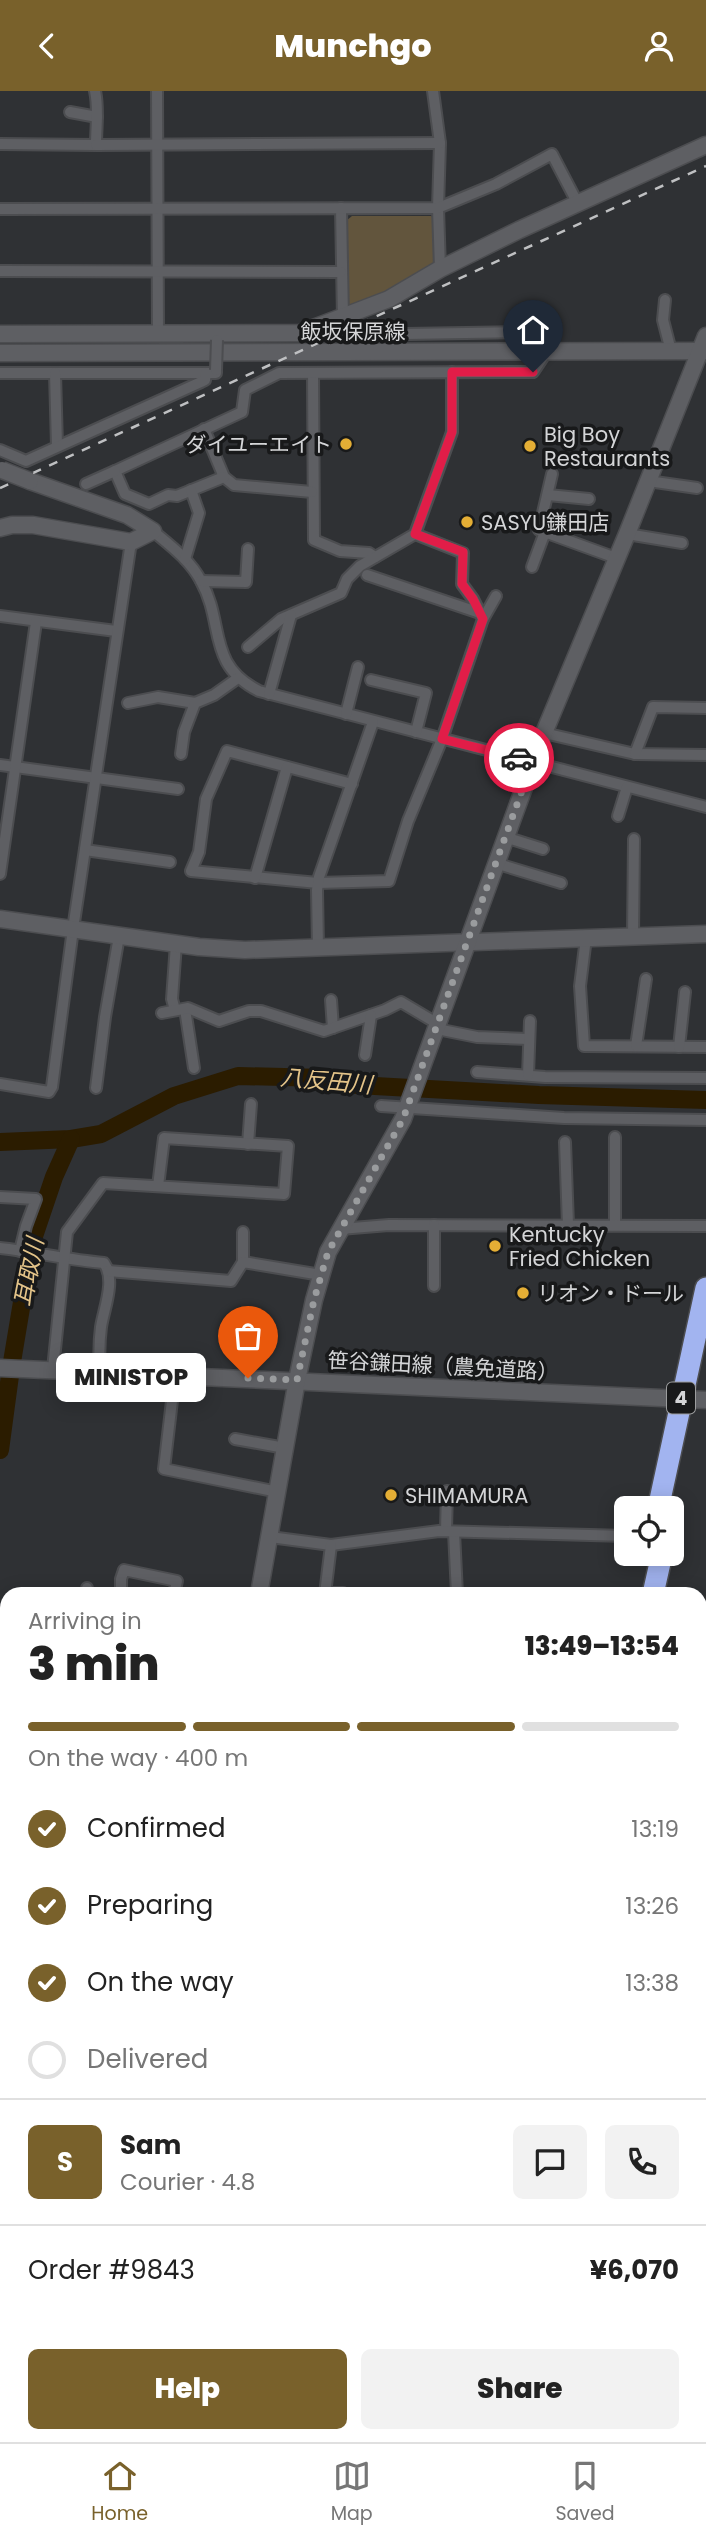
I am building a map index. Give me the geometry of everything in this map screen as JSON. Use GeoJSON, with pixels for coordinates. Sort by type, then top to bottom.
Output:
{"type":"FeatureCollection","features":[{"type":"Feature","properties":{"kind":"highway","name":"4"},"geometry":{"type":"LineString","coordinates":[[662,1496],[693,1400],[706,1288]]}},
{"type":"Feature","properties":{"kind":"highway","name":"4"},"geometry":{"type":"LineString","coordinates":[[674,1496],[706,1343]]}},
{"type":"Feature","properties":{"kind":"highway"},"geometry":{"type":"LineString","coordinates":[[642,1587],[647,1566]]}},
{"type":"Feature","properties":{"kind":"highway"},"geometry":{"type":"LineString","coordinates":[[655,1587],[659,1566]]}},
{"type":"Feature","properties":{"kind":"street"},"geometry":{"type":"LineString","coordinates":[[95,91],[99,110],[96,145]]}},
{"type":"Feature","properties":{"kind":"street"},"geometry":{"type":"LineString","coordinates":[[157,91],[158,334]]}},
{"type":"Feature","properties":{"kind":"street"},"geometry":{"type":"LineString","coordinates":[[433,91],[440,143],[440,269]]}},
{"type":"Feature","properties":{"kind":"street"},"geometry":{"type":"LineString","coordinates":[[70,112],[97,117]]}},
{"type":"Feature","properties":{"kind":"street"},"geometry":{"type":"LineString","coordinates":[[0,144],[440,143]]}},
{"type":"Feature","properties":{"kind":"street"},"geometry":{"type":"LineString","coordinates":[[0,334],[158,334],[217,337],[300,333],[389,299],[440,269],[577,202],[706,145]]}},
{"type":"Feature","properties":{"kind":"street"},"geometry":{"type":"LineString","coordinates":[[0,209],[438,208],[496,184],[552,154],[577,202]]}},
{"type":"Feature","properties":{"kind":"street"},"geometry":{"type":"LineString","coordinates":[[341,208],[342,318]]}},
{"type":"Feature","properties":{"kind":"street"},"geometry":{"type":"LineString","coordinates":[[0,271],[341,272]]}},
{"type":"Feature","properties":{"kind":"street"},"geometry":{"type":"LineString","coordinates":[[665,300],[663,320],[671,351]]}},
{"type":"Feature","properties":{"kind":"street"},"geometry":{"type":"LineString","coordinates":[[86,484],[242,412],[245,390],[279,373],[533,372],[547,352],[540,339],[521,332],[405,334]]}},
{"type":"Feature","properties":{"kind":"street"},"geometry":{"type":"LineString","coordinates":[[0,450],[26,461],[201,382],[211,371],[217,337]]}},
{"type":"Feature","properties":{"kind":"street"},"geometry":{"type":"LineString","coordinates":[[260,1587],[297,1380],[328,1252],[408,1107],[532,763],[704,346]]}},
{"type":"Feature","properties":{"kind":"street","name":"飯坂保原線"},"geometry":{"type":"LineString","coordinates":[[0,353],[671,351],[704,346]]}},
{"type":"Feature","properties":{"kind":"street"},"geometry":{"type":"LineString","coordinates":[[0,373],[211,371]]}},
{"type":"Feature","properties":{"kind":"street"},"geometry":{"type":"LineString","coordinates":[[248,647],[272,625],[341,593],[347,579],[360,566],[415,534],[452,432],[452,372]]}},
{"type":"Feature","properties":{"kind":"street"},"geometry":{"type":"LineString","coordinates":[[55,373],[57,446]]}},
{"type":"Feature","properties":{"kind":"street"},"geometry":{"type":"LineString","coordinates":[[313,373],[314,540],[340,551],[369,552],[374,557]]}},
{"type":"Feature","properties":{"kind":"street"},"geometry":{"type":"LineString","coordinates":[[204,429],[224,477],[234,485],[312,492]]}},
{"type":"Feature","properties":{"kind":"street"},"geometry":{"type":"LineString","coordinates":[[1,470],[127,515],[153,531],[186,559],[201,581],[223,654],[238,678],[269,694],[706,807]]}},
{"type":"Feature","properties":{"kind":"street"},"geometry":{"type":"LineString","coordinates":[[116,471],[125,494],[149,504],[224,477]]}},
{"type":"Feature","properties":{"kind":"street"},"geometry":{"type":"LineString","coordinates":[[552,474],[539,530],[616,558]]}},
{"type":"Feature","properties":{"kind":"street"},"geometry":{"type":"LineString","coordinates":[[648,481],[696,488]]}},
{"type":"Feature","properties":{"kind":"street"},"geometry":{"type":"LineString","coordinates":[[186,559],[199,513],[191,490]]}},
{"type":"Feature","properties":{"kind":"street"},"geometry":{"type":"LineString","coordinates":[[548,495],[589,499]]}},
{"type":"Feature","properties":{"kind":"street"},"geometry":{"type":"LineString","coordinates":[[0,528],[33,525],[131,543],[153,531]]}},
{"type":"Feature","properties":{"kind":"street"},"geometry":{"type":"LineString","coordinates":[[532,567],[545,532]]}},
{"type":"Feature","properties":{"kind":"street"},"geometry":{"type":"LineString","coordinates":[[415,534],[463,552],[462,584],[481,616]]}},
{"type":"Feature","properties":{"kind":"street"},"geometry":{"type":"LineString","coordinates":[[627,534],[682,543]]}},
{"type":"Feature","properties":{"kind":"street"},"geometry":{"type":"LineString","coordinates":[[0,1084],[49,1092],[52,1087],[116,631],[131,543]]}},
{"type":"Feature","properties":{"kind":"street"},"geometry":{"type":"LineString","coordinates":[[201,581],[246,582],[248,549]]}},
{"type":"Feature","properties":{"kind":"street"},"geometry":{"type":"LineString","coordinates":[[367,575],[481,616]]}},
{"type":"Feature","properties":{"kind":"street"},"geometry":{"type":"LineString","coordinates":[[352,784],[227,751],[206,799],[199,852],[191,871],[318,883],[389,881],[408,821],[442,739],[481,616],[496,596]]}},
{"type":"Feature","properties":{"kind":"street"},"geometry":{"type":"LineString","coordinates":[[269,694],[291,615]]}},
{"type":"Feature","properties":{"kind":"street"},"geometry":{"type":"LineString","coordinates":[[0,616],[116,631]]}},
{"type":"Feature","properties":{"kind":"street"},"geometry":{"type":"LineString","coordinates":[[0,874],[36,622]]}},
{"type":"Feature","properties":{"kind":"street"},"geometry":{"type":"LineString","coordinates":[[346,714],[358,667]]}},
{"type":"Feature","properties":{"kind":"street"},"geometry":{"type":"LineString","coordinates":[[128,703],[159,697],[195,703],[214,695],[238,678]]}},
{"type":"Feature","properties":{"kind":"street"},"geometry":{"type":"LineString","coordinates":[[371,680],[426,693],[416,732]]}},
{"type":"Feature","properties":{"kind":"street"},"geometry":{"type":"LineString","coordinates":[[181,754],[184,732],[195,703]]}},
{"type":"Feature","properties":{"kind":"street"},"geometry":{"type":"LineString","coordinates":[[635,754],[653,707],[706,708]]}},
{"type":"Feature","properties":{"kind":"street"},"geometry":{"type":"LineString","coordinates":[[318,949],[318,883],[373,722]]}},
{"type":"Feature","properties":{"kind":"street"},"geometry":{"type":"LineString","coordinates":[[544,733],[635,754],[706,755]]}},
{"type":"Feature","properties":{"kind":"street"},"geometry":{"type":"LineString","coordinates":[[0,765],[178,789]]}},
{"type":"Feature","properties":{"kind":"street"},"geometry":{"type":"LineString","coordinates":[[254,878],[287,767]]}},
{"type":"Feature","properties":{"kind":"street"},"geometry":{"type":"LineString","coordinates":[[618,816],[628,787]]}},
{"type":"Feature","properties":{"kind":"street"},"geometry":{"type":"LineString","coordinates":[[505,837],[544,849]]}},
{"type":"Feature","properties":{"kind":"street"},"geometry":{"type":"LineString","coordinates":[[632,936],[634,839]]}},
{"type":"Feature","properties":{"kind":"street"},"geometry":{"type":"LineString","coordinates":[[85,850],[170,862]]}},
{"type":"Feature","properties":{"kind":"street"},"geometry":{"type":"LineString","coordinates":[[495,863],[561,883]]}},
{"type":"Feature","properties":{"kind":"street"},"geometry":{"type":"LineString","coordinates":[[0,919],[176,944],[245,950],[706,934]]}},
{"type":"Feature","properties":{"kind":"street"},"geometry":{"type":"LineString","coordinates":[[96,1088],[119,936]]}},
{"type":"Feature","properties":{"kind":"street"},"geometry":{"type":"LineString","coordinates":[[586,938],[580,986],[584,1046],[706,1047]]}},
{"type":"Feature","properties":{"kind":"street"},"geometry":{"type":"LineString","coordinates":[[176,944],[172,999],[180,1010],[194,1068]]}},
{"type":"Feature","properties":{"kind":"street"},"geometry":{"type":"LineString","coordinates":[[636,1047],[646,979]]}},
{"type":"Feature","properties":{"kind":"street"},"geometry":{"type":"LineString","coordinates":[[679,1047],[685,992]]}},
{"type":"Feature","properties":{"kind":"street"},"geometry":{"type":"LineString","coordinates":[[331,1000],[332,1028]]}},
{"type":"Feature","properties":{"kind":"street"},"geometry":{"type":"LineString","coordinates":[[162,1013],[195,1010],[219,1021],[249,1011],[261,1011],[324,1031],[401,1002],[438,1026],[477,1037],[528,1039]]}},
{"type":"Feature","properties":{"kind":"street"},"geometry":{"type":"LineString","coordinates":[[365,1055],[371,1015]]}},
{"type":"Feature","properties":{"kind":"street"},"geometry":{"type":"LineString","coordinates":[[528,1075],[530,1021]]}},
{"type":"Feature","properties":{"kind":"street"},"geometry":{"type":"LineString","coordinates":[[477,1072],[706,1078]]}},
{"type":"Feature","properties":{"kind":"street"},"geometry":{"type":"LineString","coordinates":[[248,1143],[251,1104]]}},
{"type":"Feature","properties":{"kind":"street"},"geometry":{"type":"LineString","coordinates":[[381,1106],[564,1118],[706,1120]]}},
{"type":"Feature","properties":{"kind":"street"},"geometry":{"type":"LineString","coordinates":[[615,1137],[615,1226]]}},
{"type":"Feature","properties":{"kind":"street"},"geometry":{"type":"LineString","coordinates":[[53,1369],[67,1232],[103,1183],[284,1194],[288,1146],[164,1138],[158,1186]]}},
{"type":"Feature","properties":{"kind":"street"},"geometry":{"type":"LineString","coordinates":[[565,1142],[568,1225]]}},
{"type":"Feature","properties":{"kind":"street"},"geometry":{"type":"LineString","coordinates":[[0,1197],[36,1199],[26,1226],[22,1251]]}},
{"type":"Feature","properties":{"kind":"street"},"geometry":{"type":"LineString","coordinates":[[340,1229],[434,1225],[706,1226]]}},
{"type":"Feature","properties":{"kind":"street"},"geometry":{"type":"LineString","coordinates":[[433,1286],[434,1225]]}},
{"type":"Feature","properties":{"kind":"street"},"geometry":{"type":"LineString","coordinates":[[108,1271],[231,1281],[243,1262],[243,1232]]}},
{"type":"Feature","properties":{"kind":"street"},"geometry":{"type":"LineString","coordinates":[[0,1248],[104,1263],[108,1271],[107,1300],[99,1350],[100,1371]]}},
{"type":"Feature","properties":{"kind":"street"},"geometry":{"type":"LineString","coordinates":[[243,1262],[321,1275]]}},
{"type":"Feature","properties":{"kind":"street","name":"笹谷鎌田線（農免道路）"},"geometry":{"type":"LineString","coordinates":[[0,1367],[693,1400]]}},
{"type":"Feature","properties":{"kind":"street"},"geometry":{"type":"LineString","coordinates":[[175,1375],[164,1469],[278,1492]]}},
{"type":"Feature","properties":{"kind":"street"},"geometry":{"type":"LineString","coordinates":[[235,1439],[285,1448]]}},
{"type":"Feature","properties":{"kind":"street"},"geometry":{"type":"LineString","coordinates":[[447,1491],[456,1587]]}},
{"type":"Feature","properties":{"kind":"street"},"geometry":{"type":"LineString","coordinates":[[270,1537],[331,1545],[388,1536],[450,1532],[614,1536]]}},
{"type":"Feature","properties":{"kind":"street"},"geometry":{"type":"LineString","coordinates":[[327,1587],[331,1545]]}},
{"type":"Feature","properties":{"kind":"street"},"geometry":{"type":"LineString","coordinates":[[121,1587],[124,1570],[177,1581],[176,1587]]}},
{"type":"Feature","properties":{"kind":"shaded area"},"geometry":{"type":"Polygon","coordinates":[[[352,216],[431,216],[435,219],[436,267],[382,298],[351,309],[347,306],[346,221],[352,216]]]}},
{"type":"Feature","properties":{"kind":"waterway","name":"八反田川"},"geometry":{"type":"LineString","coordinates":[[0,1142],[71,1139],[101,1134],[174,1096],[238,1076],[324,1078],[357,1085],[539,1095],[706,1100]]}},
{"type":"Feature","properties":{"kind":"waterway","name":"耳取川"},"geometry":{"type":"LineString","coordinates":[[0,1450],[32,1242],[54,1177],[71,1139]]}},
{"type":"Feature","properties":{"kind":"railway"},"geometry":{"type":"LineString","coordinates":[[0,488],[706,166]]}},
{"type":"Feature","properties":{"kind":"way so far"},"geometry":{"type":"LineString","coordinates":[[248,1378],[297,1380],[314,1300],[328,1252],[403,1119],[468,943],[532,763],[519,758]]}},
{"type":"Feature","properties":{"kind":"place","name":"ダイユーエイト"},"geometry":{"type":"Point","coordinates":[346,444]}},
{"type":"Feature","properties":{"kind":"place","name":"Big Boy Restaurants"},"geometry":{"type":"Point","coordinates":[530,446]}},
{"type":"Feature","properties":{"kind":"place","name":"SASYU鎌田店"},"geometry":{"type":"Point","coordinates":[467,522]}},
{"type":"Feature","properties":{"kind":"place","name":"Kentucky Fried Chicken"},"geometry":{"type":"Point","coordinates":[495,1246]}},
{"type":"Feature","properties":{"kind":"place","name":"リオン・ドール"},"geometry":{"type":"Point","coordinates":[523,1293]}},
{"type":"Feature","properties":{"kind":"place","name":"MINISTOP"},"geometry":{"type":"Point","coordinates":[248,1378]}},
{"type":"Feature","properties":{"kind":"place","name":"SHIMAMURA"},"geometry":{"type":"Point","coordinates":[391,1495]}},
{"type":"Feature","properties":{"kind":"route"},"geometry":{"type":"LineString","coordinates":[[519,758],[442,739],[483,619],[462,584],[463,552],[415,534],[452,432],[452,372],[533,372]]}}]}
